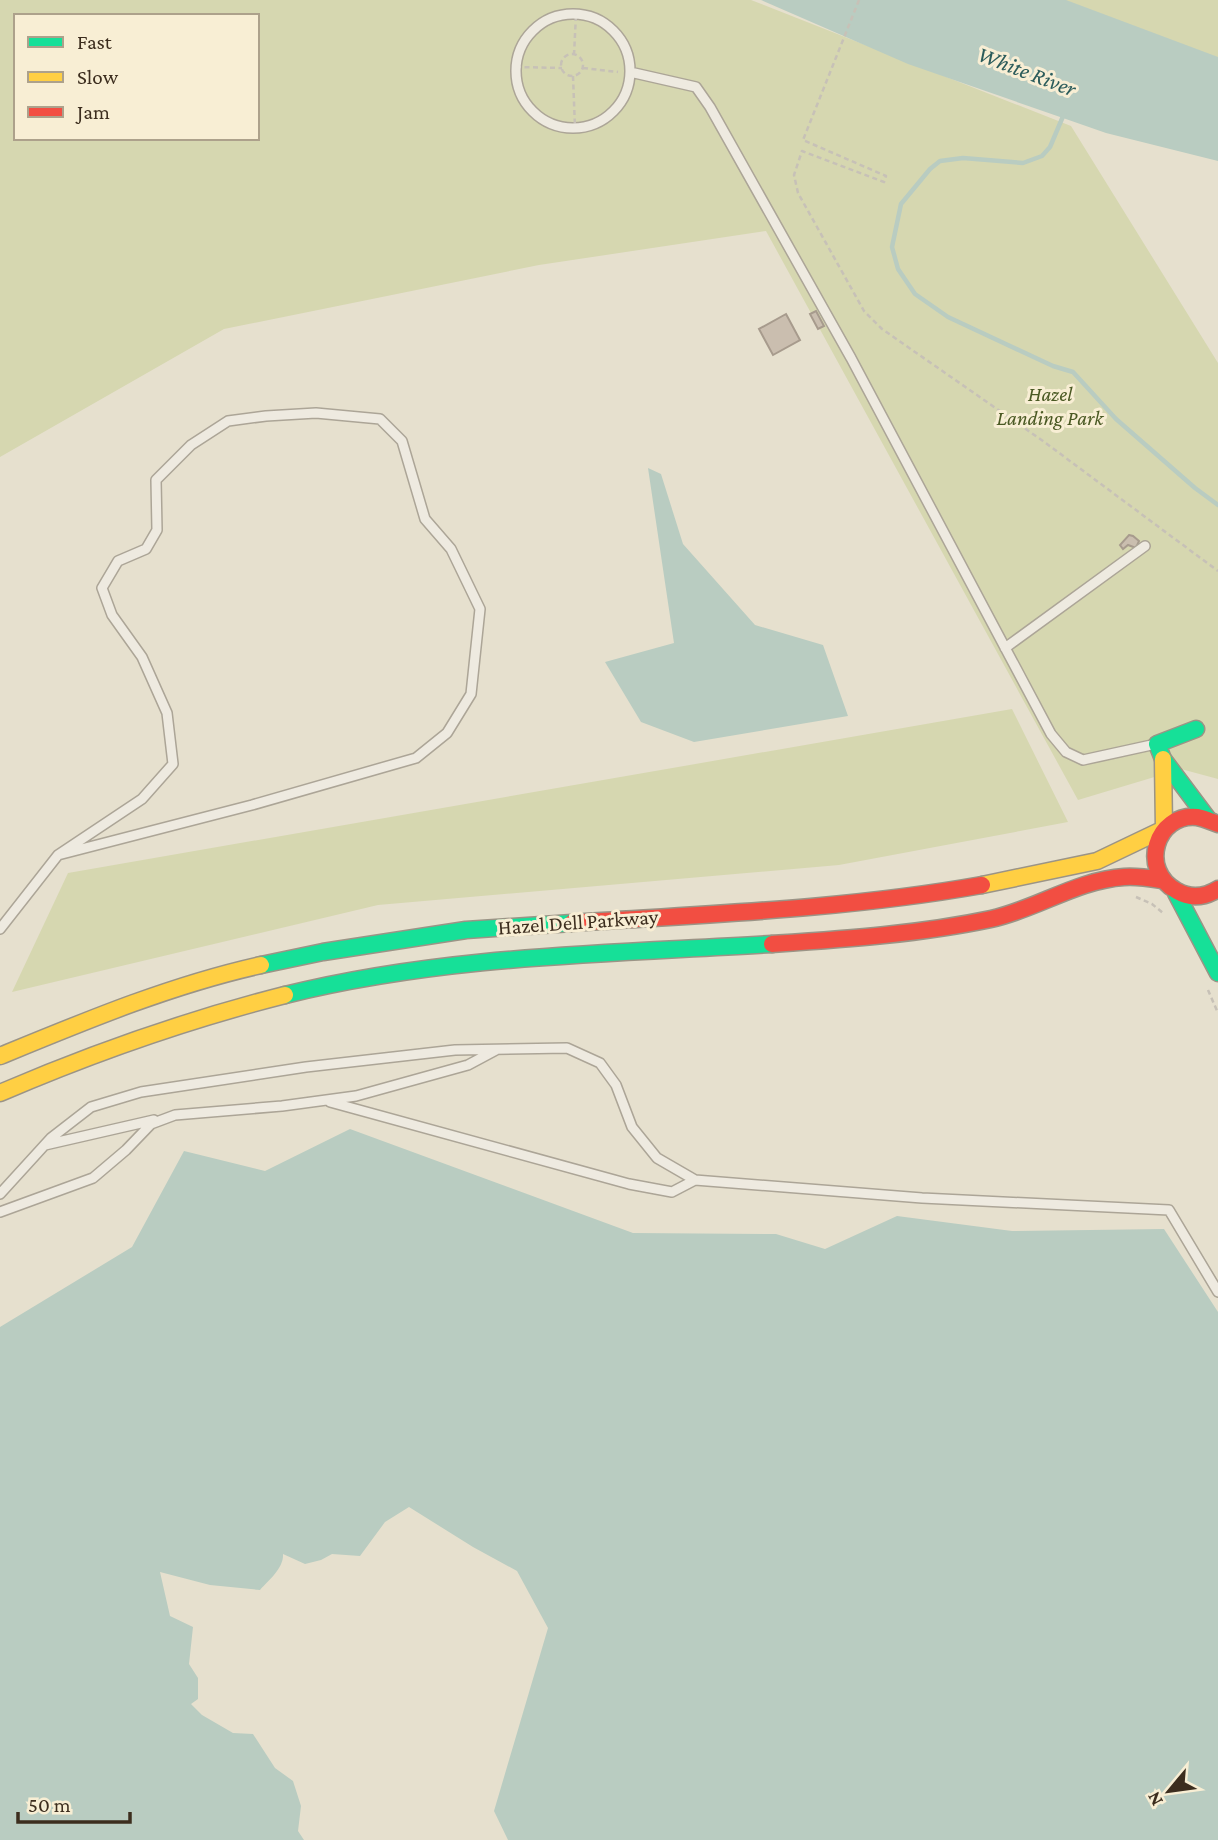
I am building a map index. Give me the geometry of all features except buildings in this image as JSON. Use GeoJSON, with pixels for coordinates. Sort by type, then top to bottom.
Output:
{"type":"FeatureCollection","features":[{"type":"Feature","properties":{"kind":"main road"},"geometry":{"type":"LineString","coordinates":[[1160,751],[1196,729]]}},
{"type":"Feature","properties":{"kind":"main road"},"geometry":{"type":"LineString","coordinates":[[1160,751],[1215,822]]}},
{"type":"Feature","properties":{"kind":"main road"},"geometry":{"type":"LineString","coordinates":[[1160,751],[1164,829],[1153,854],[1155,867],[1161,880],[1176,892],[1195,897],[1218,889]]}},
{"type":"Feature","properties":{"kind":"main road","name":"Hazel Dell Parkway"},"geometry":{"type":"LineString","coordinates":[[0,1056],[104,1014],[212,976],[323,952],[466,930],[823,907],[925,895],[1097,861],[1181,818],[1198,816],[1215,822]]}},
{"type":"Feature","properties":{"kind":"main road","name":"Hazel Dell Parkway"},"geometry":{"type":"LineString","coordinates":[[0,1093],[54,1069],[188,1020],[346,982],[489,961],[818,940],[900,932],[1016,913],[1103,879],[1122,876],[1161,880]]}},
{"type":"Feature","properties":{"kind":"main road"},"geometry":{"type":"LineString","coordinates":[[1176,892],[1218,973]]}},
{"type":"Feature","properties":{"kind":"lane"},"geometry":{"type":"LineString","coordinates":[[563,14],[576,14],[588,16],[610,27],[625,47],[630,73],[627,90],[619,105],[607,117],[592,125],[575,128],[552,123],[532,110],[517,83],[516,67],[523,43],[540,24],[563,14]]}},
{"type":"Feature","properties":{"kind":"lane"},"geometry":{"type":"LineString","coordinates":[[630,73],[685,83],[695,87],[702,96],[851,358],[1043,720],[1066,752],[1083,760],[1160,751]]}},
{"type":"Feature","properties":{"kind":"lane"},"geometry":{"type":"LineString","coordinates":[[0,929],[58,855],[142,799],[173,764],[167,713],[142,657],[112,615],[102,588],[118,561],[146,549],[157,530],[156,480],[191,445],[228,421],[316,413],[380,419],[402,441],[425,519],[452,549],[480,609],[471,694],[447,733],[416,758],[252,805],[58,855]]}},
{"type":"Feature","properties":{"kind":"lane"},"geometry":{"type":"LineString","coordinates":[[1005,648],[1145,547]]}},
{"type":"Feature","properties":{"kind":"lane"},"geometry":{"type":"LineString","coordinates":[[0,1194],[44,1146],[91,1107],[141,1092],[306,1067],[455,1050],[567,1048],[600,1063],[616,1085],[632,1126],[657,1158],[695,1180],[922,1198],[1169,1210],[1218,1292]]}},
{"type":"Feature","properties":{"kind":"lane"},"geometry":{"type":"LineString","coordinates":[[44,1146],[175,1115],[282,1106],[356,1096],[468,1065],[498,1049]]}},
{"type":"Feature","properties":{"kind":"lane"},"geometry":{"type":"LineString","coordinates":[[325,1100],[629,1184],[672,1192],[695,1180]]}},
{"type":"Feature","properties":{"kind":"lane"},"geometry":{"type":"LineString","coordinates":[[0,1212],[93,1178],[151,1124],[175,1115]]}},
{"type":"Feature","properties":{"kind":"path"},"geometry":{"type":"LineString","coordinates":[[859,0],[803,140],[886,176],[884,182],[802,151],[794,174],[798,193],[864,311],[882,329],[1218,570]]}},
{"type":"Feature","properties":{"kind":"path"},"geometry":{"type":"LineString","coordinates":[[574,55],[576,14]]}},
{"type":"Feature","properties":{"kind":"path"},"geometry":{"type":"LineString","coordinates":[[574,55],[582,60],[583,68],[578,75],[565,74],[562,68],[564,58],[574,55]]}},
{"type":"Feature","properties":{"kind":"path"},"geometry":{"type":"LineString","coordinates":[[516,67],[562,68]]}},
{"type":"Feature","properties":{"kind":"path"},"geometry":{"type":"LineString","coordinates":[[583,68],[630,73]]}},
{"type":"Feature","properties":{"kind":"path"},"geometry":{"type":"LineString","coordinates":[[573,76],[575,128]]}},
{"type":"Feature","properties":{"kind":"path"},"geometry":{"type":"LineString","coordinates":[[1133,897],[1152,904],[1169,918]]}},
{"type":"Feature","properties":{"kind":"green space","name":"Hazel Landing Park"},"geometry":{"type":"Polygon","coordinates":[[[0,0],[751,0],[1071,126],[1218,363],[1218,779],[1181,769],[1078,800],[766,231],[539,265],[224,329],[0,457],[0,0]]]}},
{"type":"Feature","properties":{"kind":"green space"},"geometry":{"type":"Polygon","coordinates":[[[1008,0],[1218,0],[1218,73],[1008,0]]]}},
{"type":"Feature","properties":{"kind":"green space"},"geometry":{"type":"Polygon","coordinates":[[[1012,709],[1068,822],[839,865],[378,905],[12,992],[68,873],[1012,709]]]}},
{"type":"Feature","properties":{"kind":"water","name":"White River"},"geometry":{"type":"Polygon","coordinates":[[[761,0],[1066,0],[1218,57],[1218,161],[1106,133],[908,64],[761,0]]]}},
{"type":"Feature","properties":{"kind":"water"},"geometry":{"type":"Polygon","coordinates":[[[648,468],[661,474],[683,544],[755,625],[823,645],[848,716],[694,742],[641,722],[605,662],[674,643],[648,468]]]}},
{"type":"Feature","properties":{"kind":"water"},"geometry":{"type":"Polygon","coordinates":[[[350,1129],[633,1233],[776,1234],[825,1249],[897,1216],[1012,1231],[1164,1229],[1218,1312],[1218,1840],[508,1840],[494,1811],[548,1628],[517,1571],[409,1507],[385,1522],[360,1556],[332,1554],[305,1564],[283,1554],[279,1569],[260,1590],[210,1585],[160,1572],[170,1616],[193,1627],[189,1664],[198,1678],[198,1699],[191,1704],[202,1715],[233,1733],[253,1734],[275,1768],[293,1781],[301,1806],[298,1831],[304,1840],[0,1840],[0,1327],[132,1247],[184,1151],[265,1171],[350,1129]]]}},
{"type":"Feature","properties":{"kind":"waterway"},"geometry":{"type":"LineString","coordinates":[[1064,114],[1050,147],[1042,156],[1023,163],[963,158],[940,161],[930,169],[901,204],[892,247],[898,269],[915,294],[948,317],[1053,366],[1073,372],[1116,419],[1218,505]]}},
{"type":"Feature","properties":{"kind":"traffic: fast"},"geometry":{"type":"LineString","coordinates":[[1196,729],[1157,744],[1163,759],[1208,819]]}},
{"type":"Feature","properties":{"kind":"traffic: fast"},"geometry":{"type":"LineString","coordinates":[[1176,893],[1218,973]]}},
{"type":"Feature","properties":{"kind":"traffic: fast"},"geometry":{"type":"LineString","coordinates":[[261,965],[323,952],[466,930],[572,923]]}},
{"type":"Feature","properties":{"kind":"traffic: fast"},"geometry":{"type":"LineString","coordinates":[[285,995],[345,982],[466,964],[772,944]]}},
{"type":"Feature","properties":{"kind":"traffic: slow"},"geometry":{"type":"LineString","coordinates":[[982,885],[1097,861],[1164,829],[1163,759]]}},
{"type":"Feature","properties":{"kind":"traffic: slow"},"geometry":{"type":"LineString","coordinates":[[0,1056],[161,993],[261,965]]}},
{"type":"Feature","properties":{"kind":"traffic: slow"},"geometry":{"type":"LineString","coordinates":[[0,1093],[141,1038],[285,995]]}},
{"type":"Feature","properties":{"kind":"traffic: jam"},"geometry":{"type":"LineString","coordinates":[[1218,824],[1197,817],[1183,818],[1171,824],[1162,833],[1155,857],[1165,882],[1177,891],[1198,896],[1218,889]]}},
{"type":"Feature","properties":{"kind":"traffic: jam"},"geometry":{"type":"LineString","coordinates":[[772,944],[937,929],[991,919],[1107,879],[1133,877],[1161,880]]}},
{"type":"Feature","properties":{"kind":"traffic: jam"},"geometry":{"type":"LineString","coordinates":[[572,923],[829,905],[982,885]]}}]}
